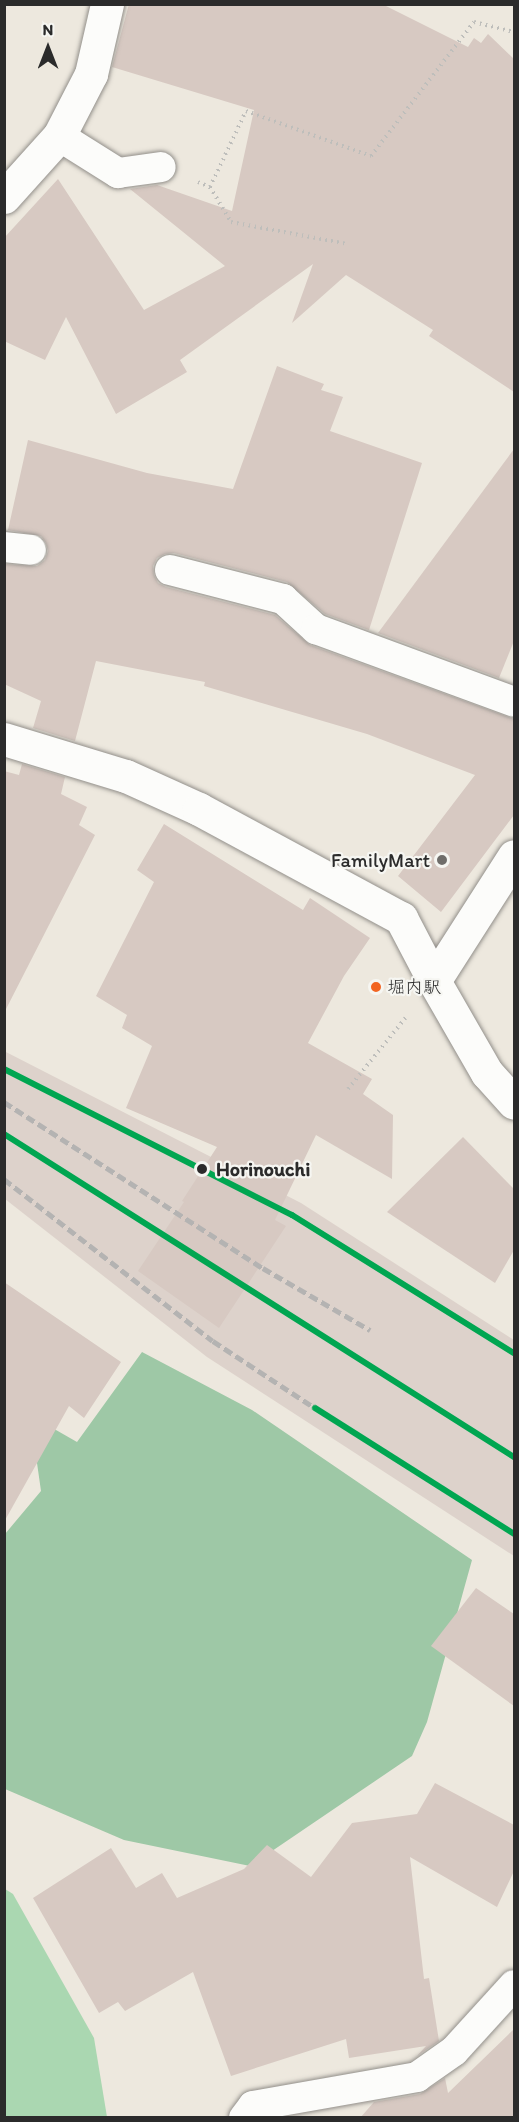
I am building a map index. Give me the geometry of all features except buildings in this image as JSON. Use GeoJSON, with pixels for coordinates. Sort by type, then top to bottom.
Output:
{"type":"FeatureCollection","features":[{"type":"Feature","properties":{"kind":"street"},"geometry":{"type":"LineString","coordinates":[[4,197],[58,136],[91,74],[107,4]]}},
{"type":"Feature","properties":{"kind":"street"},"geometry":{"type":"LineString","coordinates":[[4,739],[126,776],[199,809],[401,918],[487,1073],[514,1103]]}},
{"type":"Feature","properties":{"kind":"street"},"geometry":{"type":"LineString","coordinates":[[434,981],[514,856]]}},
{"type":"Feature","properties":{"kind":"lane"},"geometry":{"type":"LineString","coordinates":[[58,136],[118,173],[161,167]]}},
{"type":"Feature","properties":{"kind":"lane"},"geometry":{"type":"LineString","coordinates":[[170,570],[283,599],[316,629],[514,702]]}},
{"type":"Feature","properties":{"kind":"lane"},"geometry":{"type":"LineString","coordinates":[[244,2118],[253,2106],[417,2077],[454,2051],[514,1985]]}},
{"type":"Feature","properties":{"kind":"path"},"geometry":{"type":"LineString","coordinates":[[210,187],[246,111],[371,156],[474,22],[514,32]]}},
{"type":"Feature","properties":{"kind":"path"},"geometry":{"type":"LineString","coordinates":[[161,167],[210,187],[231,222],[347,244]]}},
{"type":"Feature","properties":{"kind":"path"},"geometry":{"type":"LineString","coordinates":[[348,1089],[434,981]]}},
{"type":"Feature","properties":{"kind":"shaded area"},"geometry":{"type":"Polygon","coordinates":[[[4,1051],[301,1203],[514,1340],[514,1556],[207,1357],[5,1199],[4,1051]]]}},
{"type":"Feature","properties":{"kind":"green space"},"geometry":{"type":"Polygon","coordinates":[[[142,1352],[252,1410],[472,1560],[427,1722],[412,1756],[250,1866],[124,1840],[5,1789],[5,1534],[41,1491],[34,1442],[49,1426],[77,1442],[142,1352]]]}},
{"type":"Feature","properties":{"kind":"green space"},"geometry":{"type":"Polygon","coordinates":[[[5,1889],[13,1894],[94,2038],[107,2117],[5,2117],[5,1889]]]}},
{"type":"Feature","properties":{"kind":"railway"},"geometry":{"type":"LineString","coordinates":[[4,1102],[263,1268],[370,1330]]}},
{"type":"Feature","properties":{"kind":"railway"},"geometry":{"type":"LineString","coordinates":[[4,1179],[213,1341],[315,1408]]}},
{"type":"Feature","properties":{"kind":"transit line"},"geometry":{"type":"LineString","coordinates":[[4,1069],[292,1215],[514,1353]]}},
{"type":"Feature","properties":{"kind":"transit line"},"geometry":{"type":"LineString","coordinates":[[4,1134],[514,1457]]}},
{"type":"Feature","properties":{"kind":"transit line"},"geometry":{"type":"LineString","coordinates":[[315,1408],[514,1534]]}},
{"type":"Feature","properties":{"kind":"place","name":"FamilyMart"},"geometry":{"type":"Point","coordinates":[442,860]}},
{"type":"Feature","properties":{"kind":"place","name":"堀内駅"},"geometry":{"type":"Point","coordinates":[376,987]}},
{"type":"Feature","properties":{"kind":"place","name":"Horinouchi"},"geometry":{"type":"Point","coordinates":[202,1169]}}]}
